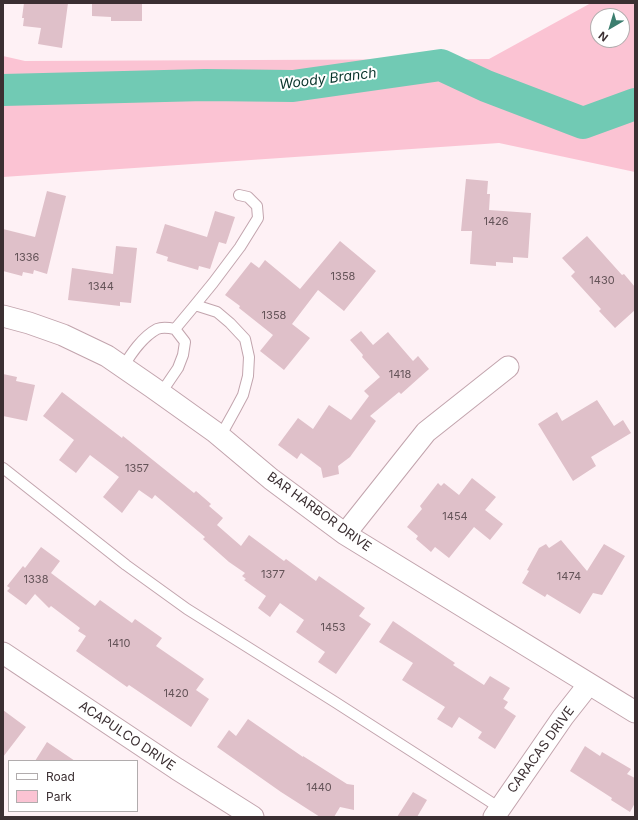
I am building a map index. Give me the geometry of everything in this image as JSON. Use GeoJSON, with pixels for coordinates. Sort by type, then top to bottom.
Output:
{"type":"FeatureCollection","features":[{"type":"Feature","properties":{"kind":"street","name":"BAR HARBOR DRIVE"},"geometry":{"type":"LineString","coordinates":[[3,316],[63,335],[107,356],[220,436],[271,479],[345,534],[635,712]]}},
{"type":"Feature","properties":{"kind":"street"},"geometry":{"type":"LineString","coordinates":[[345,534],[426,432],[508,367]]}},
{"type":"Feature","properties":{"kind":"street","name":"ACAPULCO DRIVE"},"geometry":{"type":"LineString","coordinates":[[3,653],[170,765],[253,817]]}},
{"type":"Feature","properties":{"kind":"street","name":"CARACAS DRIVE"},"geometry":{"type":"LineString","coordinates":[[497,812],[563,717],[589,684]]}},
{"type":"Feature","properties":{"kind":"lane"},"geometry":{"type":"LineString","coordinates":[[176,329],[240,247],[258,218],[257,206],[248,197],[239,195]]}},
{"type":"Feature","properties":{"kind":"lane"},"geometry":{"type":"LineString","coordinates":[[195,306],[217,312],[230,323],[244,339],[249,357],[248,376],[242,395],[220,436]]}},
{"type":"Feature","properties":{"kind":"lane"},"geometry":{"type":"LineString","coordinates":[[123,367],[132,352],[144,339],[158,329],[176,329],[185,342],[183,355],[178,368],[161,393]]}},
{"type":"Feature","properties":{"kind":"lane"},"geometry":{"type":"LineString","coordinates":[[3,468],[126,565],[187,609],[335,702],[497,812]]}},
{"type":"Feature","properties":{"kind":"green space"},"geometry":{"type":"Polygon","coordinates":[[[591,3],[635,3],[635,172],[499,143],[3,177],[3,56],[25,61],[489,59],[591,3]]]}},
{"type":"Feature","properties":{"kind":"building"},"geometry":{"type":"Polygon","coordinates":[[[24,3],[68,3],[62,48],[38,44],[41,28],[23,26],[24,18],[22,18],[24,3]]]}},
{"type":"Feature","properties":{"kind":"building"},"geometry":{"type":"Polygon","coordinates":[[[92,3],[142,3],[142,21],[111,21],[111,17],[92,16],[92,3]]]}},
{"type":"Feature","properties":{"kind":"building"},"geometry":{"type":"Polygon","coordinates":[[[466,179],[488,181],[487,194],[490,194],[489,210],[531,213],[528,258],[513,257],[513,263],[496,262],[496,266],[470,264],[472,231],[461,231],[466,179]]]}},
{"type":"Feature","properties":{"kind":"building"},"geometry":{"type":"Polygon","coordinates":[[[47,191],[66,196],[47,274],[34,270],[33,274],[23,272],[22,276],[3,271],[3,229],[35,237],[47,191]]]}},
{"type":"Feature","properties":{"kind":"building"},"geometry":{"type":"Polygon","coordinates":[[[215,211],[235,217],[226,244],[219,242],[210,269],[199,266],[198,270],[167,261],[168,257],[156,253],[165,224],[207,237],[215,211]]]}},
{"type":"Feature","properties":{"kind":"building"},"geometry":{"type":"Polygon","coordinates":[[[587,236],[622,275],[624,274],[635,287],[635,310],[615,328],[599,311],[601,309],[571,276],[575,272],[562,258],[587,236]]]}},
{"type":"Feature","properties":{"kind":"building"},"geometry":{"type":"Polygon","coordinates":[[[340,241],[376,271],[344,311],[318,290],[292,324],[310,338],[284,370],[260,351],[273,335],[225,295],[251,262],[259,268],[265,260],[300,289],[340,241]]]}},
{"type":"Feature","properties":{"kind":"building"},"geometry":{"type":"Polygon","coordinates":[[[116,246],[137,248],[131,303],[120,302],[120,306],[68,300],[72,268],[113,274],[116,246]]]}},
{"type":"Feature","properties":{"kind":"building"},"geometry":{"type":"Polygon","coordinates":[[[361,331],[373,345],[388,332],[413,361],[418,356],[429,369],[401,394],[399,392],[370,416],[376,421],[350,457],[338,466],[339,474],[323,478],[321,468],[301,453],[297,459],[278,445],[298,418],[313,429],[329,405],[351,420],[369,396],[364,391],[380,377],[362,357],[363,355],[350,340],[361,331]]]}},
{"type":"Feature","properties":{"kind":"building"},"geometry":{"type":"Polygon","coordinates":[[[3,374],[17,377],[16,381],[35,385],[27,421],[3,416],[3,374]]]}},
{"type":"Feature","properties":{"kind":"building"},"geometry":{"type":"Polygon","coordinates":[[[62,392],[122,438],[123,436],[194,493],[196,491],[211,504],[209,506],[223,518],[217,525],[241,546],[249,535],[284,561],[286,559],[316,581],[319,576],[365,608],[359,616],[371,624],[336,674],[318,662],[325,652],[296,632],[304,620],[280,603],[270,617],[258,608],[266,596],[244,580],[246,579],[242,576],[245,573],[229,562],[203,539],[205,537],[155,495],[152,499],[139,490],[122,513],[103,497],[119,477],[90,455],[76,473],[59,460],[74,440],[43,416],[62,392]]]}},
{"type":"Feature","properties":{"kind":"building"},"geometry":{"type":"Polygon","coordinates":[[[597,400],[614,426],[623,420],[631,433],[591,457],[596,466],[573,481],[538,424],[557,412],[562,421],[597,400]]]}},
{"type":"Feature","properties":{"kind":"building"},"geometry":{"type":"Polygon","coordinates":[[[472,478],[496,497],[485,510],[503,524],[490,540],[474,527],[449,558],[435,547],[431,552],[416,539],[418,536],[407,527],[422,509],[420,506],[438,483],[441,486],[444,483],[459,495],[472,478]]]}},
{"type":"Feature","properties":{"kind":"building"},"geometry":{"type":"Polygon","coordinates":[[[561,540],[587,571],[604,544],[625,556],[602,595],[593,593],[580,614],[547,594],[545,597],[522,583],[539,548],[546,544],[549,548],[561,540]]]}},
{"type":"Feature","properties":{"kind":"building"},"geometry":{"type":"Polygon","coordinates":[[[41,547],[60,561],[51,573],[95,606],[100,600],[132,623],[135,619],[162,638],[156,646],[204,679],[196,690],[209,699],[191,727],[129,685],[127,687],[76,651],[86,636],[78,631],[80,628],[51,606],[49,608],[35,594],[26,605],[7,591],[10,588],[7,586],[23,566],[25,568],[41,547]]]}},
{"type":"Feature","properties":{"kind":"building"},"geometry":{"type":"Polygon","coordinates":[[[393,621],[455,663],[453,665],[484,685],[490,676],[510,688],[503,699],[508,702],[504,708],[516,716],[495,749],[478,738],[482,732],[459,717],[452,728],[437,719],[445,707],[402,680],[413,663],[379,642],[393,621]]]}},
{"type":"Feature","properties":{"kind":"building"},"geometry":{"type":"Polygon","coordinates":[[[3,710],[26,727],[3,757],[3,710]]]}},
{"type":"Feature","properties":{"kind":"building"},"geometry":{"type":"Polygon","coordinates":[[[248,719],[303,757],[347,784],[354,785],[354,810],[340,807],[334,817],[320,817],[281,792],[217,747],[229,730],[236,736],[248,719]]]}},
{"type":"Feature","properties":{"kind":"building"},"geometry":{"type":"Polygon","coordinates":[[[47,742],[74,760],[36,760],[47,742]]]}},
{"type":"Feature","properties":{"kind":"building"},"geometry":{"type":"Polygon","coordinates":[[[585,746],[600,756],[602,752],[631,769],[627,774],[635,778],[635,803],[630,812],[611,800],[612,798],[570,771],[585,746]]]}},
{"type":"Feature","properties":{"kind":"building"},"geometry":{"type":"Polygon","coordinates":[[[413,792],[427,800],[417,817],[397,817],[413,792]]]}},
{"type":"Feature","properties":{"kind":"waterway","name":"Woody Branch"},"geometry":{"type":"LineString","coordinates":[[3,90],[205,85],[293,86],[441,65],[486,86],[583,123],[635,104]]}}]}
